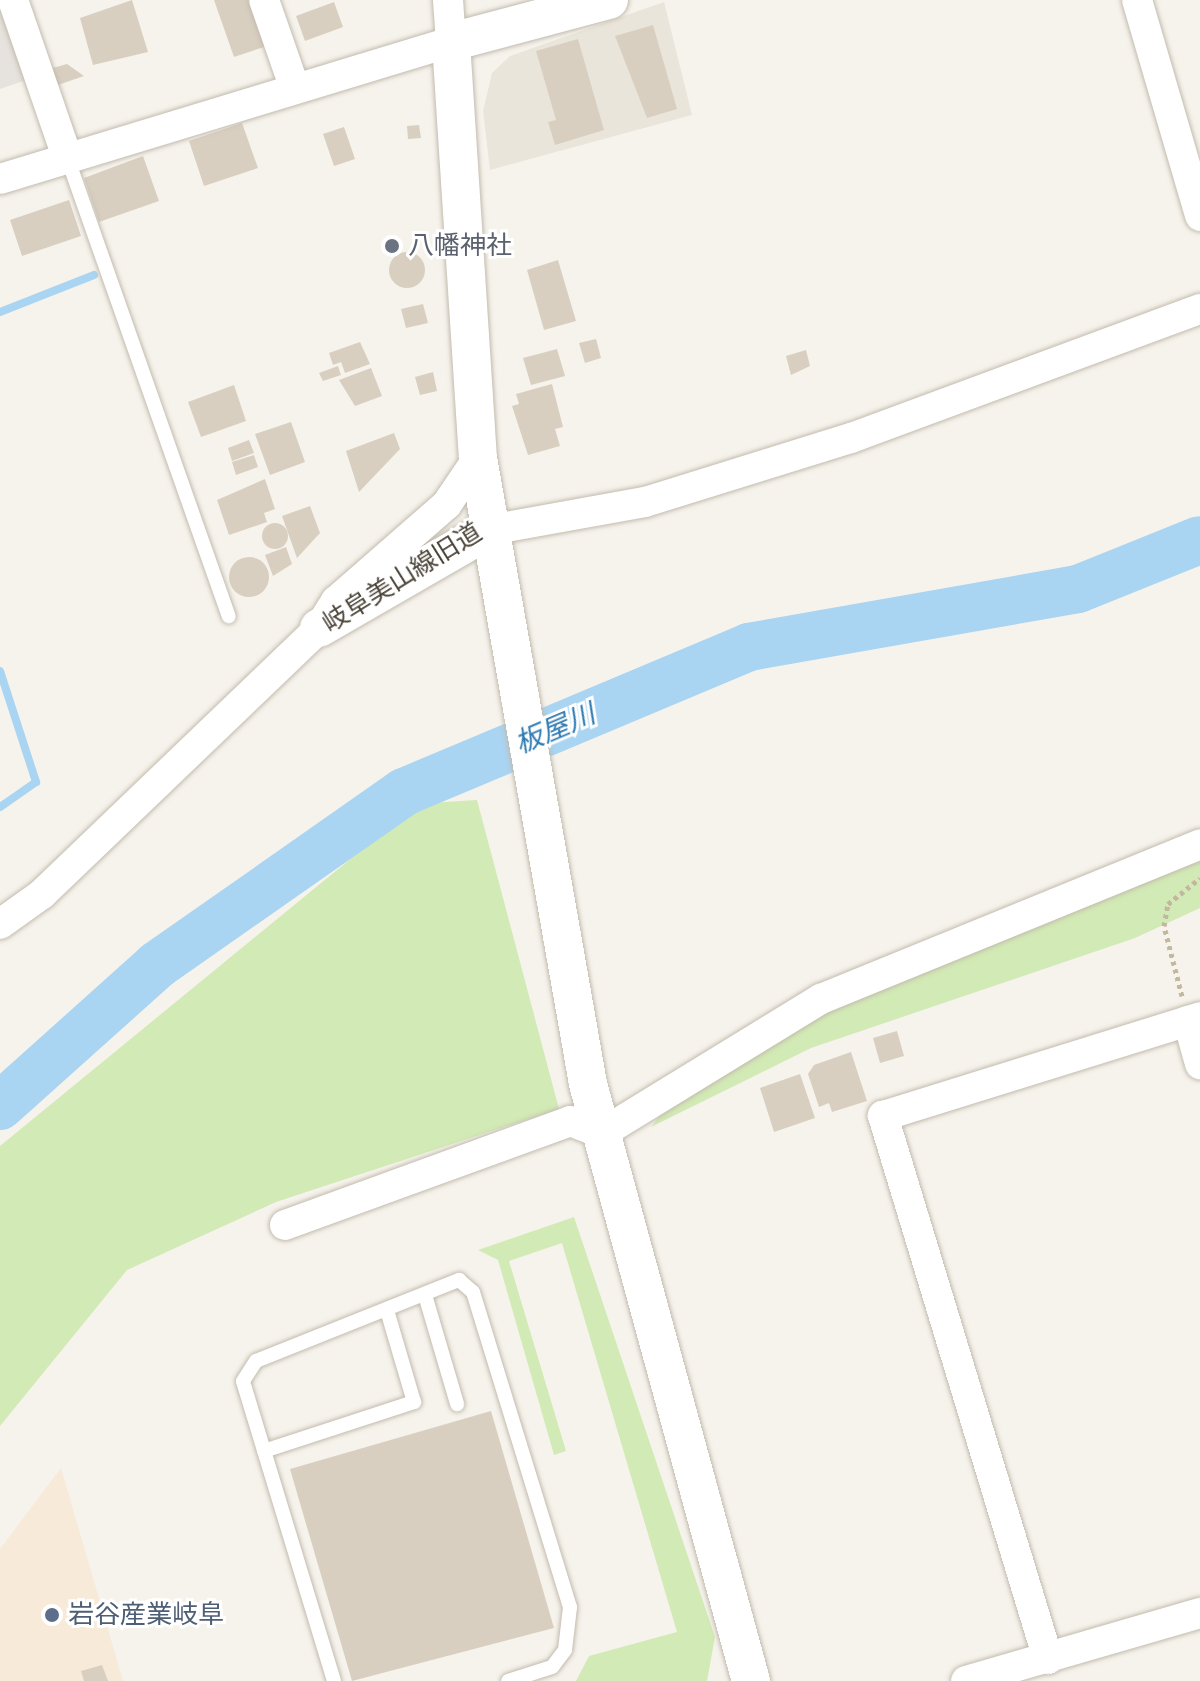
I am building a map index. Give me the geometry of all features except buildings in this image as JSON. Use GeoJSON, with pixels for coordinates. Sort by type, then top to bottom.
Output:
{"type":"FeatureCollection","features":[{"type":"Feature","properties":{"kind":"street"},"geometry":{"type":"LineString","coordinates":[[13,0],[67,157]]}},
{"type":"Feature","properties":{"kind":"street"},"geometry":{"type":"LineString","coordinates":[[264,0],[295,89]]}},
{"type":"Feature","properties":{"kind":"street","name":"岐阜美山線旧道"},"geometry":{"type":"LineString","coordinates":[[0,924],[42,894],[319,628],[489,530],[478,458],[448,0]]}},
{"type":"Feature","properties":{"kind":"street"},"geometry":{"type":"LineString","coordinates":[[0,179],[451,42],[609,0]]}},
{"type":"Feature","properties":{"kind":"street"},"geometry":{"type":"LineString","coordinates":[[1137,0],[1200,216]]}},
{"type":"Feature","properties":{"kind":"street"},"geometry":{"type":"LineString","coordinates":[[751,1681],[588,1084],[489,530],[645,502],[836,443],[1200,309]]}},
{"type":"Feature","properties":{"kind":"street"},"geometry":{"type":"LineString","coordinates":[[319,628],[336,601],[447,504],[478,458]]}},
{"type":"Feature","properties":{"kind":"street"},"geometry":{"type":"LineString","coordinates":[[602,1133],[821,999],[1200,844]]}},
{"type":"Feature","properties":{"kind":"street"},"geometry":{"type":"LineString","coordinates":[[1048,1659],[883,1116],[1194,1019],[1200,1064]]}},
{"type":"Feature","properties":{"kind":"street"},"geometry":{"type":"LineString","coordinates":[[285,1225],[570,1121],[602,1133]]}},
{"type":"Feature","properties":{"kind":"street"},"geometry":{"type":"LineString","coordinates":[[966,1681],[1200,1613]]}},
{"type":"Feature","properties":{"kind":"lane"},"geometry":{"type":"LineString","coordinates":[[67,157],[229,616]]}},
{"type":"Feature","properties":{"kind":"lane"},"geometry":{"type":"LineString","coordinates":[[334,1681],[243,1381],[256,1361],[459,1280],[473,1292],[570,1607],[565,1650],[554,1674],[508,1681]]}},
{"type":"Feature","properties":{"kind":"lane"},"geometry":{"type":"LineString","coordinates":[[425,1295],[457,1404]]}},
{"type":"Feature","properties":{"kind":"lane"},"geometry":{"type":"LineString","coordinates":[[264,1451],[414,1402],[387,1310]]}},
{"type":"Feature","properties":{"kind":"path"},"geometry":{"type":"LineString","coordinates":[[1194,1019],[1164,926],[1168,904],[1200,878]]}},
{"type":"Feature","properties":{"kind":"shaded area"},"geometry":{"type":"Polygon","coordinates":[[[0,0],[35,77],[0,89],[0,0]]]}},
{"type":"Feature","properties":{"kind":"shaded area"},"geometry":{"type":"Polygon","coordinates":[[[664,2],[692,115],[490,170],[483,111],[492,73],[510,56],[664,2]]]}},
{"type":"Feature","properties":{"kind":"shaded area","name":"岩谷産業岐阜"},"geometry":{"type":"Polygon","coordinates":[[[61,1468],[123,1681],[0,1681],[0,1549],[61,1468]]]}},
{"type":"Feature","properties":{"kind":"green space"},"geometry":{"type":"Polygon","coordinates":[[[477,800],[559,1109],[276,1202],[127,1270],[0,1426],[0,1146],[376,838],[430,803],[477,800]]]}},
{"type":"Feature","properties":{"kind":"green space"},"geometry":{"type":"Polygon","coordinates":[[[1200,856],[1200,908],[1135,938],[811,1048],[651,1127],[674,1097],[823,1013],[1200,856]]]}},
{"type":"Feature","properties":{"kind":"green space"},"geometry":{"type":"Polygon","coordinates":[[[574,1217],[715,1637],[707,1681],[576,1681],[589,1656],[677,1632],[562,1243],[509,1261],[566,1451],[554,1455],[498,1260],[478,1250],[574,1217]]]}},
{"type":"Feature","properties":{"kind":"waterway"},"geometry":{"type":"LineString","coordinates":[[0,312],[94,275]]}},
{"type":"Feature","properties":{"kind":"waterway","name":"板屋川"},"geometry":{"type":"LineString","coordinates":[[0,1106],[157,965],[404,792],[749,647],[1078,589],[1200,540]]}},
{"type":"Feature","properties":{"kind":"waterway"},"geometry":{"type":"LineString","coordinates":[[0,671],[36,782],[0,807]]}},
{"type":"Feature","properties":{"kind":"place","name":"八幡神社"},"geometry":{"type":"Point","coordinates":[392,246]}},
{"type":"Feature","properties":{"kind":"place","name":"岩谷産業岐阜"},"geometry":{"type":"Point","coordinates":[52,1615]}}]}
